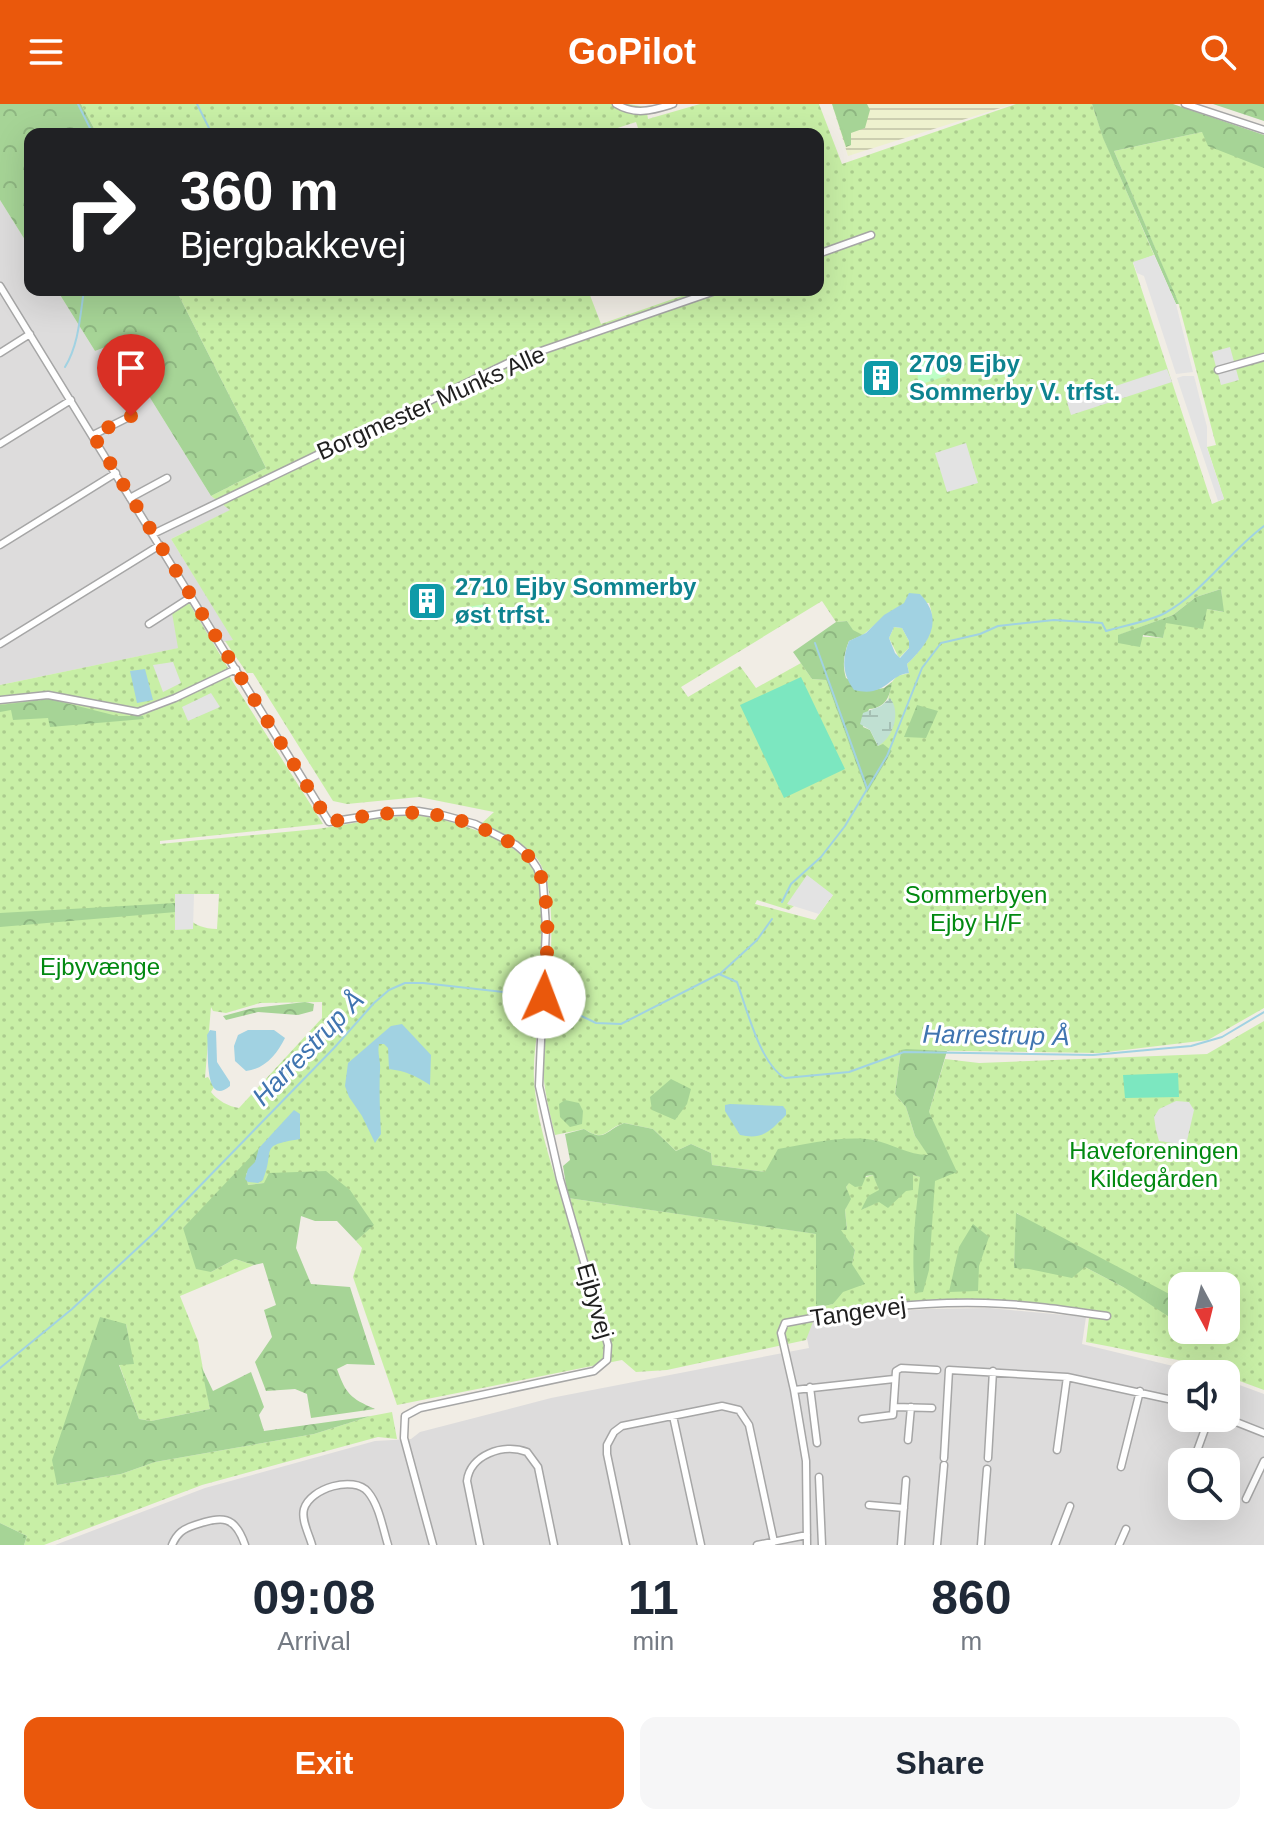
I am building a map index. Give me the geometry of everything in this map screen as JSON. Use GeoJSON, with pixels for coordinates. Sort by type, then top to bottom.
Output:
{"type":"FeatureCollection","features":[{"type":"Feature","properties":{"kind":"street"},"geometry":{"type":"LineString","coordinates":[[616,104],[635,112],[673,104]]}},
{"type":"Feature","properties":{"kind":"street"},"geometry":{"type":"LineString","coordinates":[[1185,104],[1264,130]]}},
{"type":"Feature","properties":{"kind":"street"},"geometry":{"type":"LineString","coordinates":[[824,252],[871,235]]}},
{"type":"Feature","properties":{"kind":"street"},"geometry":{"type":"LineString","coordinates":[[0,286],[236,669],[138,712],[48,695],[0,700]]}},
{"type":"Feature","properties":{"kind":"street","name":"Borgmester Munks Alle"},"geometry":{"type":"LineString","coordinates":[[153,534],[512,361],[701,296]]}},
{"type":"Feature","properties":{"kind":"street"},"geometry":{"type":"LineString","coordinates":[[0,353],[30,334]]}},
{"type":"Feature","properties":{"kind":"street"},"geometry":{"type":"LineString","coordinates":[[1218,370],[1264,357]]}},
{"type":"Feature","properties":{"kind":"street"},"geometry":{"type":"LineString","coordinates":[[0,444],[71,400]]}},
{"type":"Feature","properties":{"kind":"street"},"geometry":{"type":"LineString","coordinates":[[93,435],[131,416]]}},
{"type":"Feature","properties":{"kind":"street"},"geometry":{"type":"LineString","coordinates":[[0,545],[116,473]]}},
{"type":"Feature","properties":{"kind":"street"},"geometry":{"type":"LineString","coordinates":[[130,498],[167,478]]}},
{"type":"Feature","properties":{"kind":"street"},"geometry":{"type":"LineString","coordinates":[[0,644],[160,545]]}},
{"type":"Feature","properties":{"kind":"street"},"geometry":{"type":"LineString","coordinates":[[149,624],[191,597]]}},
{"type":"Feature","properties":{"kind":"street","name":"Ejbyvej"},"geometry":{"type":"LineString","coordinates":[[236,669],[329,822],[418,811],[475,824],[516,845],[529,856],[543,883],[546,910],[545,984],[538,1069],[542,1106],[608,1345],[607,1360],[594,1371],[420,1408],[405,1416],[404,1438],[433,1545]]}},
{"type":"Feature","properties":{"kind":"street","name":"Tangevej"},"geometry":{"type":"LineString","coordinates":[[807,1545],[806,1461],[781,1333],[785,1323],[870,1308],[966,1303],[1041,1307],[1107,1316]]}},
{"type":"Feature","properties":{"kind":"street"},"geometry":{"type":"LineString","coordinates":[[862,1419],[893,1415],[896,1371],[901,1368],[937,1370]]}},
{"type":"Feature","properties":{"kind":"street"},"geometry":{"type":"LineString","coordinates":[[937,1545],[949,1370],[1067,1377],[1168,1398]]}},
{"type":"Feature","properties":{"kind":"street"},"geometry":{"type":"LineString","coordinates":[[988,1458],[993,1371]]}},
{"type":"Feature","properties":{"kind":"street"},"geometry":{"type":"LineString","coordinates":[[1057,1450],[1067,1377]]}},
{"type":"Feature","properties":{"kind":"street"},"geometry":{"type":"LineString","coordinates":[[794,1390],[894,1379]]}},
{"type":"Feature","properties":{"kind":"street"},"geometry":{"type":"LineString","coordinates":[[810,1387],[817,1443]]}},
{"type":"Feature","properties":{"kind":"street"},"geometry":{"type":"LineString","coordinates":[[1121,1467],[1140,1391]]}},
{"type":"Feature","properties":{"kind":"street"},"geometry":{"type":"LineString","coordinates":[[626,1545],[607,1445],[614,1432],[622,1426],[722,1406],[739,1410],[749,1425],[774,1542]]}},
{"type":"Feature","properties":{"kind":"street"},"geometry":{"type":"LineString","coordinates":[[894,1407],[932,1408]]}},
{"type":"Feature","properties":{"kind":"street"},"geometry":{"type":"LineString","coordinates":[[908,1440],[911,1407]]}},
{"type":"Feature","properties":{"kind":"street"},"geometry":{"type":"LineString","coordinates":[[673,1416],[701,1545]]}},
{"type":"Feature","properties":{"kind":"street"},"geometry":{"type":"LineString","coordinates":[[1240,1424],[1264,1433]]}},
{"type":"Feature","properties":{"kind":"street"},"geometry":{"type":"LineString","coordinates":[[480,1545],[468,1473],[483,1455],[513,1450],[527,1452],[538,1467],[554,1545]]}},
{"type":"Feature","properties":{"kind":"street"},"geometry":{"type":"LineString","coordinates":[[1246,1499],[1264,1461]]}},
{"type":"Feature","properties":{"kind":"street"},"geometry":{"type":"LineString","coordinates":[[981,1545],[987,1469]]}},
{"type":"Feature","properties":{"kind":"street"},"geometry":{"type":"LineString","coordinates":[[819,1477],[822,1545]]}},
{"type":"Feature","properties":{"kind":"street"},"geometry":{"type":"LineString","coordinates":[[901,1545],[906,1480]]}},
{"type":"Feature","properties":{"kind":"street"},"geometry":{"type":"LineString","coordinates":[[312,1545],[304,1515],[307,1503],[318,1493],[348,1484],[359,1485],[368,1492],[388,1545]]}},
{"type":"Feature","properties":{"kind":"street"},"geometry":{"type":"LineString","coordinates":[[869,1505],[904,1508]]}},
{"type":"Feature","properties":{"kind":"street"},"geometry":{"type":"LineString","coordinates":[[1055,1545],[1070,1506]]}},
{"type":"Feature","properties":{"kind":"street"},"geometry":{"type":"LineString","coordinates":[[172,1545],[177,1534],[184,1529],[221,1519],[234,1524],[241,1531],[245,1545]]}},
{"type":"Feature","properties":{"kind":"street"},"geometry":{"type":"LineString","coordinates":[[1119,1545],[1126,1529]]}},
{"type":"Feature","properties":{"kind":"street"},"geometry":{"type":"LineString","coordinates":[[757,1545],[807,1535]]}},
{"type":"Feature","properties":{"kind":"shaded area"},"geometry":{"type":"Polygon","coordinates":[[[0,200],[24,238],[24,296],[61,296],[95,351],[116,343],[211,496],[231,510],[171,539],[234,640],[213,644],[189,603],[179,648],[0,685],[0,200]]]}},
{"type":"Feature","properties":{"kind":"shaded area"},"geometry":{"type":"Polygon","coordinates":[[[1154,255],[1176,304],[1193,372],[1176,374],[1144,276],[1137,273],[1133,262],[1154,255]]]}},
{"type":"Feature","properties":{"kind":"shaded area"},"geometry":{"type":"Polygon","coordinates":[[[1230,347],[1239,380],[1221,385],[1212,352],[1230,347]]]}},
{"type":"Feature","properties":{"kind":"shaded area"},"geometry":{"type":"Polygon","coordinates":[[[1167,369],[1172,382],[1071,415],[1067,402],[1167,369]]]}},
{"type":"Feature","properties":{"kind":"shaded area"},"geometry":{"type":"Polygon","coordinates":[[[1194,376],[1207,427],[1207,448],[1224,499],[1218,501],[1177,378],[1194,376]]]}},
{"type":"Feature","properties":{"kind":"shaded area"},"geometry":{"type":"Polygon","coordinates":[[[966,443],[978,483],[947,492],[935,453],[966,443]]]}},
{"type":"Feature","properties":{"kind":"shaded area"},"geometry":{"type":"Polygon","coordinates":[[[173,662],[181,683],[163,692],[153,665],[173,662]]]}},
{"type":"Feature","properties":{"kind":"shaded area"},"geometry":{"type":"Polygon","coordinates":[[[211,693],[220,707],[188,721],[182,707],[211,693]]]}},
{"type":"Feature","properties":{"kind":"shaded area"},"geometry":{"type":"Polygon","coordinates":[[[807,875],[833,895],[819,914],[787,904],[807,875]]]}},
{"type":"Feature","properties":{"kind":"shaded area"},"geometry":{"type":"Polygon","coordinates":[[[175,894],[194,894],[193,929],[175,930],[175,894]]]}},
{"type":"Feature","properties":{"kind":"shaded area"},"geometry":{"type":"Polygon","coordinates":[[[1176,1101],[1189,1102],[1194,1110],[1186,1145],[1159,1141],[1156,1130],[1154,1117],[1159,1109],[1176,1101]]]}},
{"type":"Feature","properties":{"kind":"shaded area"},"geometry":{"type":"Polygon","coordinates":[[[990,1308],[1086,1317],[1082,1344],[1168,1365],[1168,1432],[1240,1432],[1240,1385],[1264,1394],[1264,1545],[55,1545],[205,1488],[375,1441],[411,1439],[420,1432],[551,1398],[809,1348],[804,1324],[864,1314],[990,1308]]]}},
{"type":"Feature","properties":{"kind":"green space"},"geometry":{"type":"Polygon","coordinates":[[[0,104],[81,104],[94,128],[24,128],[24,238],[0,200],[0,104]]]}},
{"type":"Feature","properties":{"kind":"green space","name":"Sommerbyen Ejby H/F"},"geometry":{"type":"Polygon","coordinates":[[[81,104],[628,104],[646,107],[648,119],[700,104],[819,104],[842,164],[1016,104],[1092,104],[1154,255],[1133,263],[1212,504],[1224,499],[1207,447],[1216,445],[1179,305],[1114,151],[1202,132],[1264,152],[1264,1008],[1208,1040],[1099,1053],[901,1050],[895,1094],[906,1107],[915,1136],[929,1155],[913,1155],[873,1140],[765,1172],[712,1165],[711,1153],[691,1144],[676,1151],[653,1129],[624,1123],[601,1135],[584,1129],[555,1135],[543,1066],[551,958],[550,905],[547,883],[536,857],[515,840],[481,824],[494,812],[419,797],[347,804],[333,801],[253,673],[247,673],[225,641],[233,640],[171,539],[230,510],[211,496],[266,468],[179,296],[590,296],[601,324],[682,296],[824,296],[824,128],[638,128],[636,122],[618,128],[94,128],[81,104]],[[1221,589],[1196,597],[1173,615],[1119,635],[1163,638],[1165,622],[1207,609],[1223,612],[1221,589]],[[822,601],[681,687],[688,697],[740,666],[756,688],[801,663],[812,679],[826,680],[867,792],[892,751],[878,746],[892,682],[897,676],[909,673],[907,664],[928,636],[932,621],[929,603],[899,607],[863,635],[853,631],[847,621],[836,622],[822,601]],[[833,895],[788,904],[794,906],[789,910],[757,900],[755,904],[815,920],[833,895]]]}},
{"type":"Feature","properties":{"kind":"green space"},"geometry":{"type":"Polygon","coordinates":[[[832,104],[1013,104],[848,156],[832,104]]]}},
{"type":"Feature","properties":{"kind":"green space"},"geometry":{"type":"Polygon","coordinates":[[[832,104],[867,104],[870,110],[865,128],[851,133],[851,145],[846,147],[832,104]]]}},
{"type":"Feature","properties":{"kind":"green space"},"geometry":{"type":"Polygon","coordinates":[[[1092,104],[1173,104],[1264,135],[1264,168],[1208,146],[1202,132],[1114,151],[1179,304],[1176,304],[1103,138],[1092,104]]]}},
{"type":"Feature","properties":{"kind":"green space"},"geometry":{"type":"Polygon","coordinates":[[[1213,104],[1264,104],[1264,121],[1213,104]]]}},
{"type":"Feature","properties":{"kind":"green space"},"geometry":{"type":"Polygon","coordinates":[[[61,296],[179,296],[266,468],[211,496],[116,343],[95,351],[61,296]]]}},
{"type":"Feature","properties":{"kind":"green space"},"geometry":{"type":"Polygon","coordinates":[[[936,350],[946,376],[919,385],[915,357],[936,350]]]}},
{"type":"Feature","properties":{"kind":"green space"},"geometry":{"type":"Polygon","coordinates":[[[1221,589],[1224,612],[1207,609],[1203,629],[1166,623],[1163,638],[1143,635],[1140,647],[1118,643],[1118,635],[1173,615],[1196,597],[1221,589]]]}},
{"type":"Feature","properties":{"kind":"green space"},"geometry":{"type":"Polygon","coordinates":[[[189,603],[228,668],[226,671],[323,824],[160,841],[160,844],[420,816],[465,826],[513,849],[533,868],[541,893],[542,952],[534,1079],[541,1124],[561,1197],[817,1234],[816,1308],[833,1304],[852,1265],[855,1250],[840,1230],[847,1230],[845,1210],[850,1199],[846,1187],[849,1182],[873,1175],[880,1190],[863,1209],[913,1175],[935,1181],[929,1112],[945,1059],[979,1063],[1207,1054],[1264,1021],[1264,1390],[1240,1381],[1240,1360],[1180,1360],[1086,1342],[1090,1310],[1021,1303],[953,1302],[885,1305],[816,1314],[806,1340],[667,1370],[636,1372],[622,1360],[397,1405],[353,1277],[362,1248],[356,1241],[373,1225],[264,1183],[248,1185],[246,1174],[259,1158],[183,1228],[211,1272],[235,1259],[254,1265],[180,1296],[198,1341],[210,1409],[151,1421],[139,1419],[119,1364],[133,1364],[126,1324],[57,1485],[121,1474],[155,1462],[314,1434],[392,1412],[397,1439],[378,1437],[202,1485],[44,1545],[24,1545],[27,1536],[0,1523],[0,685],[178,648],[172,613],[189,603]],[[176,894],[190,920],[217,929],[219,894],[176,894]],[[322,1002],[260,1003],[226,1013],[213,1011],[211,1007],[205,1078],[208,1077],[214,1087],[211,1092],[224,1103],[239,1108],[322,1018],[322,1002]],[[1017,1213],[1014,1268],[1085,1267],[1125,1288],[1017,1213]]]}},
{"type":"Feature","properties":{"kind":"green space"},"geometry":{"type":"Polygon","coordinates":[[[486,604],[488,623],[465,627],[462,608],[486,604]]]}},
{"type":"Feature","properties":{"kind":"green space"},"geometry":{"type":"Polygon","coordinates":[[[847,621],[853,630],[863,635],[849,641],[844,659],[846,678],[867,691],[884,688],[892,682],[886,700],[869,709],[863,727],[870,730],[878,746],[883,744],[892,751],[867,793],[826,680],[812,679],[793,652],[836,622],[847,621]]]}},
{"type":"Feature","properties":{"kind":"green space"},"geometry":{"type":"Polygon","coordinates":[[[894,627],[902,628],[909,641],[909,648],[899,658],[889,638],[894,627]]]}},
{"type":"Feature","properties":{"kind":"green space"},"geometry":{"type":"Polygon","coordinates":[[[801,677],[845,769],[784,798],[740,705],[801,677]]]}},
{"type":"Feature","properties":{"kind":"green space"},"geometry":{"type":"Polygon","coordinates":[[[890,698],[895,710],[894,724],[888,737],[878,746],[870,730],[860,724],[863,713],[881,706],[890,698]]]}},
{"type":"Feature","properties":{"kind":"green space"},"geometry":{"type":"Polygon","coordinates":[[[50,699],[117,716],[143,716],[144,719],[50,727],[48,718],[13,720],[11,710],[0,712],[0,705],[50,699]]]}},
{"type":"Feature","properties":{"kind":"green space"},"geometry":{"type":"Polygon","coordinates":[[[917,705],[938,711],[926,738],[904,737],[917,705]]]}},
{"type":"Feature","properties":{"kind":"green space"},"geometry":{"type":"Polygon","coordinates":[[[176,903],[176,912],[0,927],[0,913],[176,903]]]}},
{"type":"Feature","properties":{"kind":"green space"},"geometry":{"type":"Polygon","coordinates":[[[305,1002],[314,1004],[313,1011],[298,1015],[258,1012],[226,1020],[223,1016],[253,1008],[305,1002]]]}},
{"type":"Feature","properties":{"kind":"green space"},"geometry":{"type":"Polygon","coordinates":[[[901,1050],[947,1051],[929,1112],[957,1172],[935,1181],[929,1270],[923,1292],[915,1293],[914,1235],[920,1177],[913,1175],[913,1190],[906,1191],[888,1208],[879,1202],[861,1210],[868,1196],[879,1190],[873,1175],[866,1176],[862,1186],[855,1187],[849,1183],[846,1187],[851,1199],[845,1210],[847,1230],[841,1230],[855,1250],[852,1264],[865,1284],[843,1292],[833,1304],[816,1308],[816,1234],[568,1198],[563,1166],[570,1160],[565,1134],[584,1129],[601,1135],[624,1123],[653,1129],[676,1151],[691,1144],[711,1153],[712,1165],[765,1172],[778,1149],[838,1139],[873,1140],[928,1155],[915,1136],[906,1107],[895,1094],[901,1050]]]}},
{"type":"Feature","properties":{"kind":"green space"},"geometry":{"type":"Polygon","coordinates":[[[1178,1073],[1179,1097],[1125,1098],[1123,1075],[1178,1073]]]}},
{"type":"Feature","properties":{"kind":"green space"},"geometry":{"type":"Polygon","coordinates":[[[671,1079],[691,1089],[687,1104],[675,1120],[652,1110],[650,1097],[671,1079]]]}},
{"type":"Feature","properties":{"kind":"green space"},"geometry":{"type":"Polygon","coordinates":[[[565,1100],[579,1103],[583,1111],[582,1124],[570,1127],[560,1117],[559,1104],[565,1100]]]}},
{"type":"Feature","properties":{"kind":"green space"},"geometry":{"type":"Polygon","coordinates":[[[258,1149],[259,1158],[246,1174],[248,1185],[264,1183],[269,1173],[326,1171],[350,1190],[374,1225],[356,1241],[337,1221],[315,1221],[301,1216],[296,1248],[311,1284],[350,1287],[375,1365],[347,1364],[337,1369],[350,1394],[375,1409],[311,1418],[307,1394],[295,1389],[266,1391],[255,1362],[272,1337],[264,1310],[276,1305],[263,1263],[254,1265],[235,1259],[211,1272],[196,1269],[183,1228],[258,1149]]]}},
{"type":"Feature","properties":{"kind":"green space"},"geometry":{"type":"Polygon","coordinates":[[[1016,1213],[1168,1293],[1168,1316],[1085,1267],[1072,1278],[1014,1268],[1016,1213]]]}},
{"type":"Feature","properties":{"kind":"green space"},"geometry":{"type":"Polygon","coordinates":[[[973,1224],[989,1237],[979,1266],[978,1291],[949,1292],[959,1247],[973,1224]]]}},
{"type":"Feature","properties":{"kind":"green space"},"geometry":{"type":"Polygon","coordinates":[[[100,1317],[126,1324],[134,1364],[119,1365],[139,1419],[151,1421],[210,1409],[201,1366],[213,1391],[251,1372],[264,1407],[259,1415],[264,1431],[371,1416],[314,1434],[155,1462],[121,1474],[57,1485],[52,1460],[100,1317]]]}},
{"type":"Feature","properties":{"kind":"green space"},"geometry":{"type":"Polygon","coordinates":[[[0,1523],[27,1536],[24,1545],[0,1545],[0,1523]]]}},
{"type":"Feature","properties":{"kind":"water"},"geometry":{"type":"Polygon","coordinates":[[[909,593],[920,594],[928,604],[933,622],[922,648],[907,664],[909,673],[880,689],[865,692],[854,690],[844,666],[849,641],[866,633],[884,615],[904,603],[909,593]],[[894,627],[889,638],[900,658],[909,648],[902,628],[894,627]]]}},
{"type":"Feature","properties":{"kind":"water"},"geometry":{"type":"Polygon","coordinates":[[[145,669],[153,700],[137,703],[130,671],[145,669]]]}},
{"type":"Feature","properties":{"kind":"water"},"geometry":{"type":"Polygon","coordinates":[[[402,1024],[431,1055],[430,1085],[411,1074],[389,1069],[388,1048],[379,1044],[381,1134],[375,1143],[345,1086],[348,1063],[391,1026],[402,1024]]]}},
{"type":"Feature","properties":{"kind":"water"},"geometry":{"type":"Polygon","coordinates":[[[210,1030],[216,1031],[217,1062],[230,1082],[230,1086],[221,1091],[215,1089],[209,1074],[207,1035],[210,1030]]]}},
{"type":"Feature","properties":{"kind":"water"},"geometry":{"type":"Polygon","coordinates":[[[248,1030],[274,1030],[285,1038],[270,1060],[246,1071],[235,1061],[234,1046],[238,1035],[248,1030]]]}},
{"type":"Feature","properties":{"kind":"water"},"geometry":{"type":"Polygon","coordinates":[[[725,1105],[783,1106],[786,1115],[766,1133],[740,1135],[725,1111],[725,1105]]]}},
{"type":"Feature","properties":{"kind":"water"},"geometry":{"type":"Polygon","coordinates":[[[294,1110],[300,1114],[300,1139],[273,1147],[263,1180],[248,1182],[245,1179],[248,1169],[255,1162],[259,1148],[294,1110]]]}},
{"type":"Feature","properties":{"kind":"waterway"},"geometry":{"type":"LineString","coordinates":[[78,104],[90,128]]}},
{"type":"Feature","properties":{"kind":"waterway"},"geometry":{"type":"LineString","coordinates":[[197,104],[209,128]]}},
{"type":"Feature","properties":{"kind":"waterway"},"geometry":{"type":"LineString","coordinates":[[65,367],[76,339],[83,296]]}},
{"type":"Feature","properties":{"kind":"waterway"},"geometry":{"type":"LineString","coordinates":[[782,902],[791,884],[821,857],[845,826],[887,756],[922,668],[941,643],[980,634],[998,626],[1054,620],[1102,623],[1106,631],[1151,619],[1192,594],[1264,526]]}},
{"type":"Feature","properties":{"kind":"waterway"},"geometry":{"type":"LineString","coordinates":[[815,643],[867,788]]}},
{"type":"Feature","properties":{"kind":"waterway"},"geometry":{"type":"LineString","coordinates":[[721,973],[757,940],[772,919]]}},
{"type":"Feature","properties":{"kind":"waterway","name":"Harrestrup Å"},"geometry":{"type":"LineString","coordinates":[[0,1368],[72,1309],[156,1231],[374,1003],[389,990],[405,983],[540,996],[596,1023],[621,1024],[719,974],[737,982],[761,1049],[776,1071],[785,1078],[849,1072],[904,1052],[1093,1055],[1191,1046],[1222,1037],[1264,1012]]}},
{"type":"Feature","properties":{"kind":"place","name":"2709 Ejby Sommerby V. trfst."},"geometry":{"type":"Point","coordinates":[881,378]}},
{"type":"Feature","properties":{"kind":"place","name":"2710 Ejby Sommerby øst trfst."},"geometry":{"type":"Point","coordinates":[427,601]}},
{"type":"Feature","properties":{"kind":"route"},"geometry":{"type":"LineString","coordinates":[[131,416],[93,435],[329,822],[418,811],[475,824],[516,845],[529,856],[543,883],[546,910],[544,997]]}},
{"type":"Feature","properties":{"kind":"park label","name":"Ejbyvænge"},"geometry":{"type":"Point","coordinates":[100,967]}},
{"type":"Feature","properties":{"kind":"park label","name":"Haveforeningen Kildegården"},"geometry":{"type":"Point","coordinates":[1154,1165]}}]}
